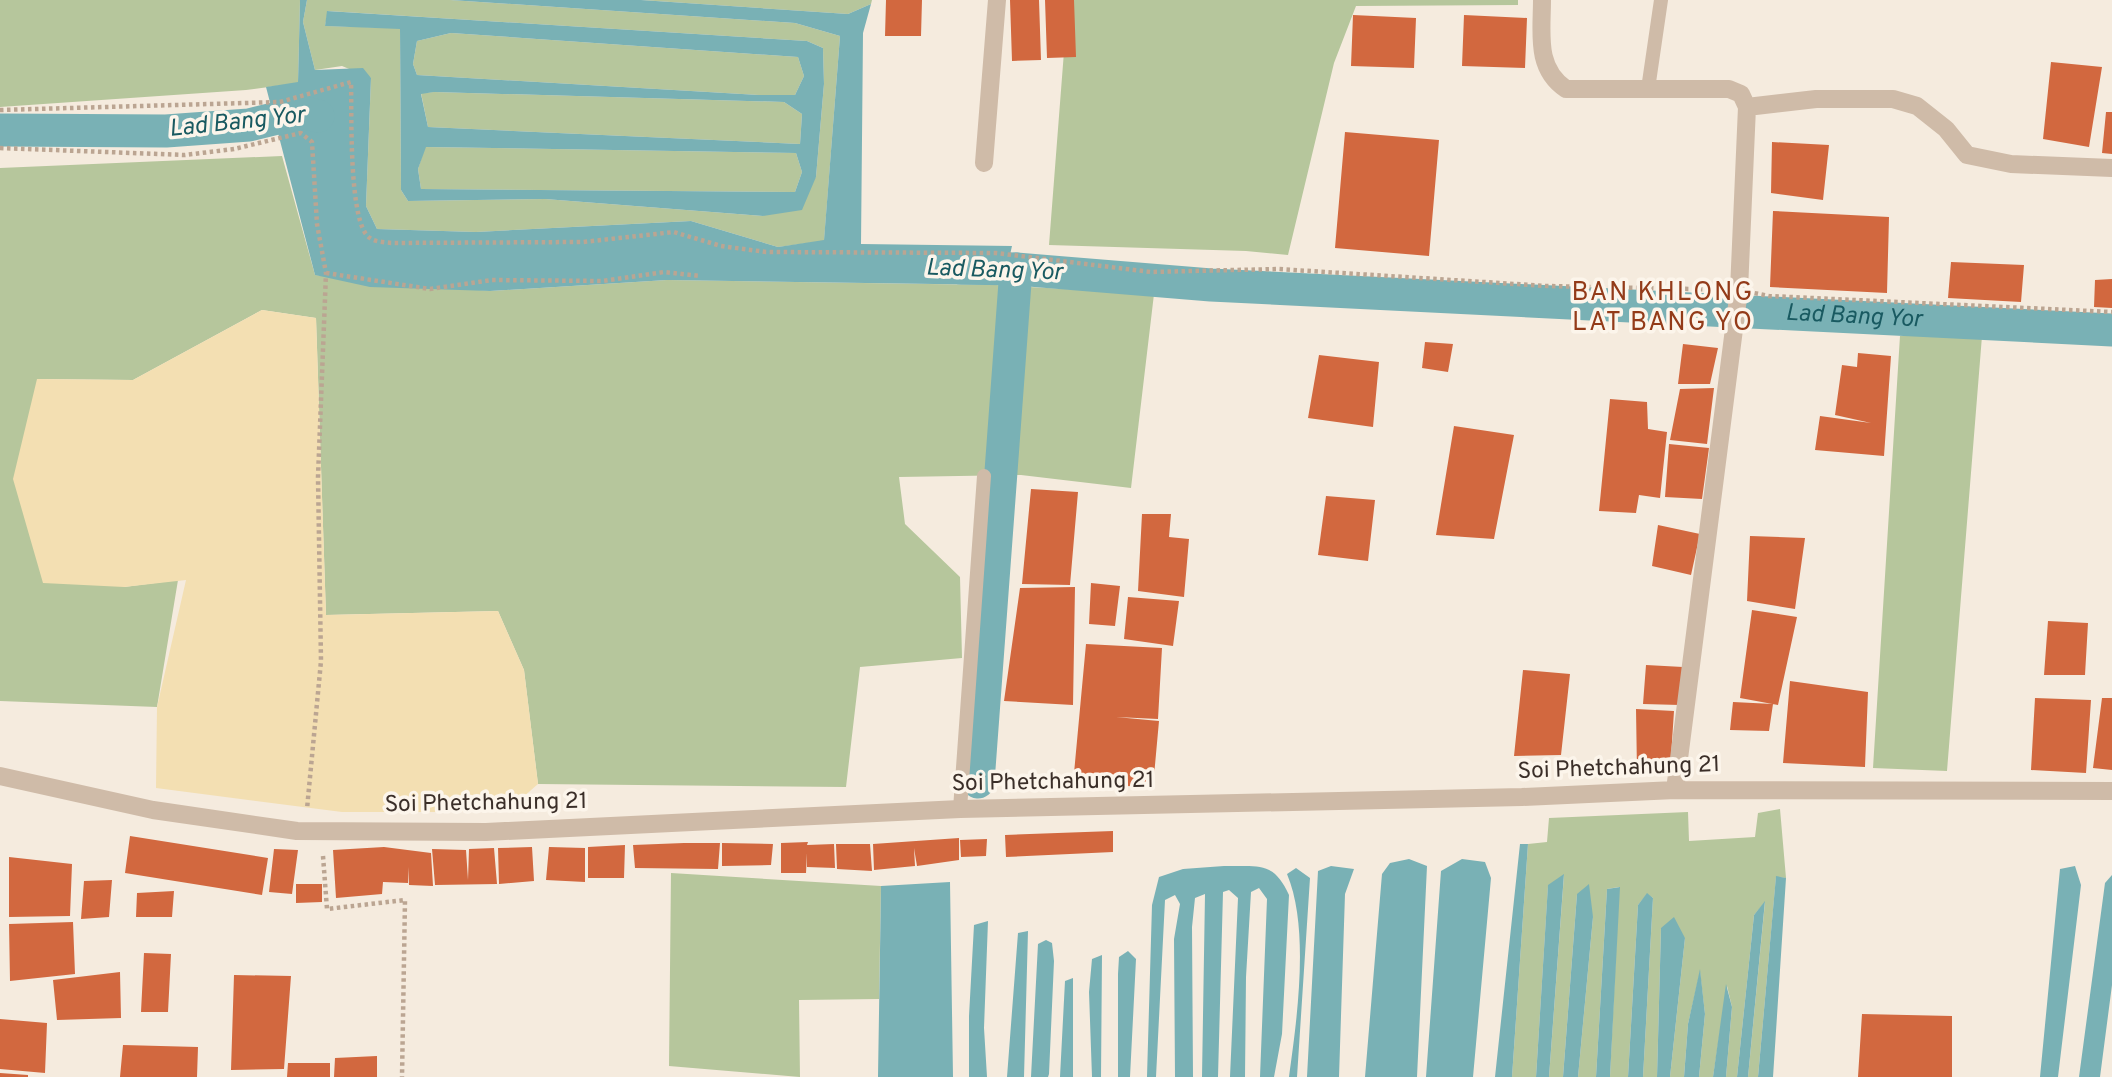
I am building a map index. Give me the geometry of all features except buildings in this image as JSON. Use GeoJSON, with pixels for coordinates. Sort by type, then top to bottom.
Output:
{"type":"FeatureCollection","features":[{"type":"Feature","properties":{"kind":"street"},"geometry":{"type":"LineString","coordinates":[[984,163],[997,0]]}},
{"type":"Feature","properties":{"kind":"street"},"geometry":{"type":"LineString","coordinates":[[1542,0],[1541,51],[1555,81],[1566,89],[1729,89],[1741,94],[1747,107],[1738,294],[1675,790]]}},
{"type":"Feature","properties":{"kind":"street"},"geometry":{"type":"LineString","coordinates":[[1747,107],[1816,99],[1893,99],[1917,106],[1946,129],[1967,155],[2011,164],[2112,168]]}},
{"type":"Feature","properties":{"kind":"street","name":"Soi Phetchahung 21"},"geometry":{"type":"LineString","coordinates":[[0,776],[153,810],[313,831],[486,832],[960,809],[1522,797],[1675,790],[2112,791]]}},
{"type":"Feature","properties":{"kind":"lane"},"geometry":{"type":"LineString","coordinates":[[1648,89],[1661,0]]}},
{"type":"Feature","properties":{"kind":"lane"},"geometry":{"type":"LineString","coordinates":[[960,809],[984,476]]}},
{"type":"Feature","properties":{"kind":"path"},"geometry":{"type":"LineString","coordinates":[[0,110],[280,102],[351,82],[355,205],[360,227],[370,239],[391,243],[583,242],[674,232],[721,246],[766,252],[996,253],[1151,272],[1278,269],[1547,286],[2112,312]]}},
{"type":"Feature","properties":{"kind":"path"},"geometry":{"type":"LineString","coordinates":[[0,148],[185,155],[234,149],[301,133],[312,142],[317,224],[326,273],[318,477],[321,661],[313,831],[327,908],[405,901],[402,1077]]}},
{"type":"Feature","properties":{"kind":"path"},"geometry":{"type":"LineString","coordinates":[[326,273],[430,289],[492,280],[602,281],[664,272],[701,276]]}},
{"type":"Feature","properties":{"kind":"green space"},"geometry":{"type":"Polygon","coordinates":[[[0,0],[300,0],[298,83],[246,90],[0,107],[0,0]]]}},
{"type":"Feature","properties":{"kind":"green space"},"geometry":{"type":"Polygon","coordinates":[[[307,0],[450,0],[795,23],[840,36],[824,241],[778,247],[691,221],[476,232],[377,229],[366,206],[371,78],[342,66],[315,70],[303,22],[307,0]],[[328,11],[325,26],[400,28],[401,190],[408,201],[545,199],[763,216],[816,177],[824,84],[823,48],[807,41],[328,11]]]}},
{"type":"Feature","properties":{"kind":"green space"},"geometry":{"type":"Polygon","coordinates":[[[641,0],[872,0],[871,4],[848,14],[641,0]]]}},
{"type":"Feature","properties":{"kind":"green space"},"geometry":{"type":"Polygon","coordinates":[[[1068,0],[1518,0],[1518,5],[1356,6],[1334,63],[1288,255],[1246,251],[1049,245],[1068,0]]]}},
{"type":"Feature","properties":{"kind":"green space"},"geometry":{"type":"Polygon","coordinates":[[[451,33],[798,57],[804,76],[795,95],[759,95],[417,75],[413,64],[417,41],[451,33]]]}},
{"type":"Feature","properties":{"kind":"green space"},"geometry":{"type":"Polygon","coordinates":[[[421,93],[784,102],[802,114],[800,144],[428,127],[421,93]]]}},
{"type":"Feature","properties":{"kind":"green space"},"geometry":{"type":"Polygon","coordinates":[[[425,147],[796,153],[802,172],[795,192],[421,189],[418,169],[425,147]]]}},
{"type":"Feature","properties":{"kind":"green space"},"geometry":{"type":"Polygon","coordinates":[[[282,156],[315,275],[490,291],[667,280],[996,285],[1154,294],[1131,488],[1021,475],[899,477],[905,524],[960,577],[962,658],[860,667],[846,787],[538,784],[524,670],[498,611],[326,615],[316,318],[262,310],[133,380],[37,379],[124,587],[178,580],[157,707],[0,701],[0,168],[282,156]]]}},
{"type":"Feature","properties":{"kind":"green space"},"geometry":{"type":"Polygon","coordinates":[[[1900,336],[1982,336],[1947,771],[1873,768],[1900,336]]]}},
{"type":"Feature","properties":{"kind":"green space"},"geometry":{"type":"Polygon","coordinates":[[[1780,809],[1786,878],[1776,877],[1758,1077],[1748,1077],[1765,902],[1754,915],[1737,1077],[1726,1077],[1732,1007],[1727,986],[1713,1077],[1699,1077],[1705,1014],[1700,972],[1688,1024],[1684,1077],[1670,1077],[1685,938],[1661,928],[1657,1077],[1643,1077],[1653,898],[1647,894],[1638,905],[1628,1077],[1610,1077],[1619,887],[1607,889],[1596,1077],[1578,1077],[1593,917],[1577,894],[1563,1077],[1549,1077],[1564,875],[1548,886],[1536,1077],[1512,1077],[1528,844],[1547,842],[1549,818],[1688,812],[1689,841],[1755,837],[1758,813],[1780,809]]]}},
{"type":"Feature","properties":{"kind":"green space"},"geometry":{"type":"Polygon","coordinates":[[[671,873],[881,886],[879,999],[799,1000],[800,1077],[669,1066],[671,873]]]}},
{"type":"Feature","properties":{"kind":"sand"},"geometry":{"type":"Polygon","coordinates":[[[262,310],[316,318],[326,615],[498,611],[524,670],[538,784],[506,812],[342,812],[156,788],[157,707],[186,580],[124,587],[43,583],[13,479],[37,379],[133,380],[262,310]]]}},
{"type":"Feature","properties":{"kind":"water"},"geometry":{"type":"Polygon","coordinates":[[[300,0],[307,0],[303,22],[315,70],[363,68],[371,78],[366,206],[377,229],[476,232],[691,221],[778,247],[824,240],[840,36],[795,23],[450,0],[641,0],[848,14],[871,4],[863,33],[861,244],[1012,246],[1003,285],[667,280],[490,291],[370,287],[315,275],[266,87],[298,82],[300,0]]]}},
{"type":"Feature","properties":{"kind":"water"},"geometry":{"type":"Polygon","coordinates":[[[327,11],[807,41],[823,48],[824,84],[816,177],[802,210],[763,216],[545,199],[408,201],[401,190],[400,29],[325,26],[327,11]],[[451,33],[417,41],[413,64],[417,75],[759,95],[795,95],[804,76],[798,57],[451,33]],[[434,92],[421,94],[428,127],[800,144],[802,114],[784,102],[434,92]],[[426,147],[418,169],[421,189],[795,192],[802,172],[796,153],[426,147]]]}},
{"type":"Feature","properties":{"kind":"water"},"geometry":{"type":"Polygon","coordinates":[[[1520,844],[1528,844],[1512,1077],[1495,1077],[1520,844]]]}},
{"type":"Feature","properties":{"kind":"water"},"geometry":{"type":"Polygon","coordinates":[[[1409,859],[1427,866],[1417,1077],[1365,1077],[1382,874],[1390,863],[1409,859]]]}},
{"type":"Feature","properties":{"kind":"water"},"geometry":{"type":"Polygon","coordinates":[[[1462,859],[1485,862],[1491,878],[1473,1077],[1426,1077],[1441,871],[1462,859]]]}},
{"type":"Feature","properties":{"kind":"water"},"geometry":{"type":"Polygon","coordinates":[[[1255,866],[1270,871],[1277,876],[1289,895],[1282,1034],[1274,1077],[1260,1077],[1267,899],[1259,888],[1251,892],[1246,977],[1245,1077],[1230,1077],[1238,898],[1229,890],[1223,892],[1218,1077],[1202,1077],[1205,894],[1195,898],[1192,927],[1193,1077],[1175,1077],[1174,939],[1180,904],[1175,895],[1165,900],[1156,1077],[1147,1077],[1152,905],[1159,877],[1183,869],[1255,866]]]}},
{"type":"Feature","properties":{"kind":"water"},"geometry":{"type":"Polygon","coordinates":[[[1331,866],[1354,869],[1345,894],[1339,1077],[1307,1077],[1318,871],[1331,866]]]}},
{"type":"Feature","properties":{"kind":"water"},"geometry":{"type":"Polygon","coordinates":[[[2075,866],[2081,885],[2058,1077],[2040,1077],[2060,869],[2075,866]]]}},
{"type":"Feature","properties":{"kind":"water"},"geometry":{"type":"Polygon","coordinates":[[[1296,868],[1310,878],[1297,1077],[1289,1077],[1298,1001],[1300,947],[1294,896],[1287,874],[1296,868]]]}},
{"type":"Feature","properties":{"kind":"water"},"geometry":{"type":"Polygon","coordinates":[[[1564,874],[1549,1077],[1536,1077],[1548,885],[1564,874]]]}},
{"type":"Feature","properties":{"kind":"water"},"geometry":{"type":"Polygon","coordinates":[[[2112,875],[2112,985],[2100,1077],[2079,1077],[2105,883],[2112,875]]]}},
{"type":"Feature","properties":{"kind":"water"},"geometry":{"type":"Polygon","coordinates":[[[1776,876],[1786,878],[1773,1077],[1758,1077],[1776,876]]]}},
{"type":"Feature","properties":{"kind":"water"},"geometry":{"type":"Polygon","coordinates":[[[950,882],[953,1077],[878,1077],[881,886],[950,882]]]}},
{"type":"Feature","properties":{"kind":"water"},"geometry":{"type":"Polygon","coordinates":[[[1589,884],[1593,917],[1578,1077],[1563,1077],[1577,894],[1589,884]]]}},
{"type":"Feature","properties":{"kind":"water"},"geometry":{"type":"Polygon","coordinates":[[[1620,887],[1610,1077],[1596,1077],[1607,889],[1620,887]]]}},
{"type":"Feature","properties":{"kind":"water"},"geometry":{"type":"Polygon","coordinates":[[[1647,893],[1653,898],[1643,1077],[1628,1077],[1638,905],[1647,893]]]}},
{"type":"Feature","properties":{"kind":"water"},"geometry":{"type":"Polygon","coordinates":[[[1765,901],[1748,1077],[1737,1077],[1754,915],[1765,901]]]}},
{"type":"Feature","properties":{"kind":"water"},"geometry":{"type":"Polygon","coordinates":[[[1674,917],[1685,938],[1670,1077],[1657,1077],[1661,928],[1674,917]]]}},
{"type":"Feature","properties":{"kind":"water"},"geometry":{"type":"Polygon","coordinates":[[[988,921],[984,1028],[987,1077],[969,1077],[974,925],[988,921]]]}},
{"type":"Feature","properties":{"kind":"water"},"geometry":{"type":"Polygon","coordinates":[[[1028,931],[1024,1077],[1007,1077],[1018,933],[1028,931]]]}},
{"type":"Feature","properties":{"kind":"water"},"geometry":{"type":"Polygon","coordinates":[[[1046,940],[1052,943],[1054,961],[1049,1074],[1048,1077],[1031,1077],[1038,944],[1046,940]]]}},
{"type":"Feature","properties":{"kind":"water"},"geometry":{"type":"Polygon","coordinates":[[[1128,951],[1136,959],[1130,1077],[1118,1077],[1119,957],[1128,951]]]}},
{"type":"Feature","properties":{"kind":"water"},"geometry":{"type":"Polygon","coordinates":[[[1102,955],[1101,1077],[1092,1077],[1089,992],[1092,959],[1102,955]]]}},
{"type":"Feature","properties":{"kind":"water"},"geometry":{"type":"Polygon","coordinates":[[[1700,969],[1705,1014],[1699,1077],[1684,1077],[1688,1024],[1700,969]]]}},
{"type":"Feature","properties":{"kind":"water"},"geometry":{"type":"Polygon","coordinates":[[[1073,978],[1073,1077],[1060,1077],[1065,981],[1073,978]]]}},
{"type":"Feature","properties":{"kind":"water"},"geometry":{"type":"Polygon","coordinates":[[[1726,984],[1732,1007],[1726,1077],[1713,1077],[1726,984]]]}},
{"type":"Feature","properties":{"kind":"waterway","name":"Lad Bang Yor"},"geometry":{"type":"LineString","coordinates":[[0,130],[166,131],[249,125],[302,112],[318,116]]}},
{"type":"Feature","properties":{"kind":"waterway","name":"Lad Bang Yor"},"geometry":{"type":"LineString","coordinates":[[961,268],[1016,269],[1211,285],[2112,330]]}},
{"type":"Feature","properties":{"kind":"waterway"},"geometry":{"type":"LineString","coordinates":[[978,782],[1016,269]]}},
{"type":"Feature","properties":{"kind":"district","name":"BAN KHLONG LAT BANG YO"},"geometry":{"type":"Point","coordinates":[1663,308]}}]}
